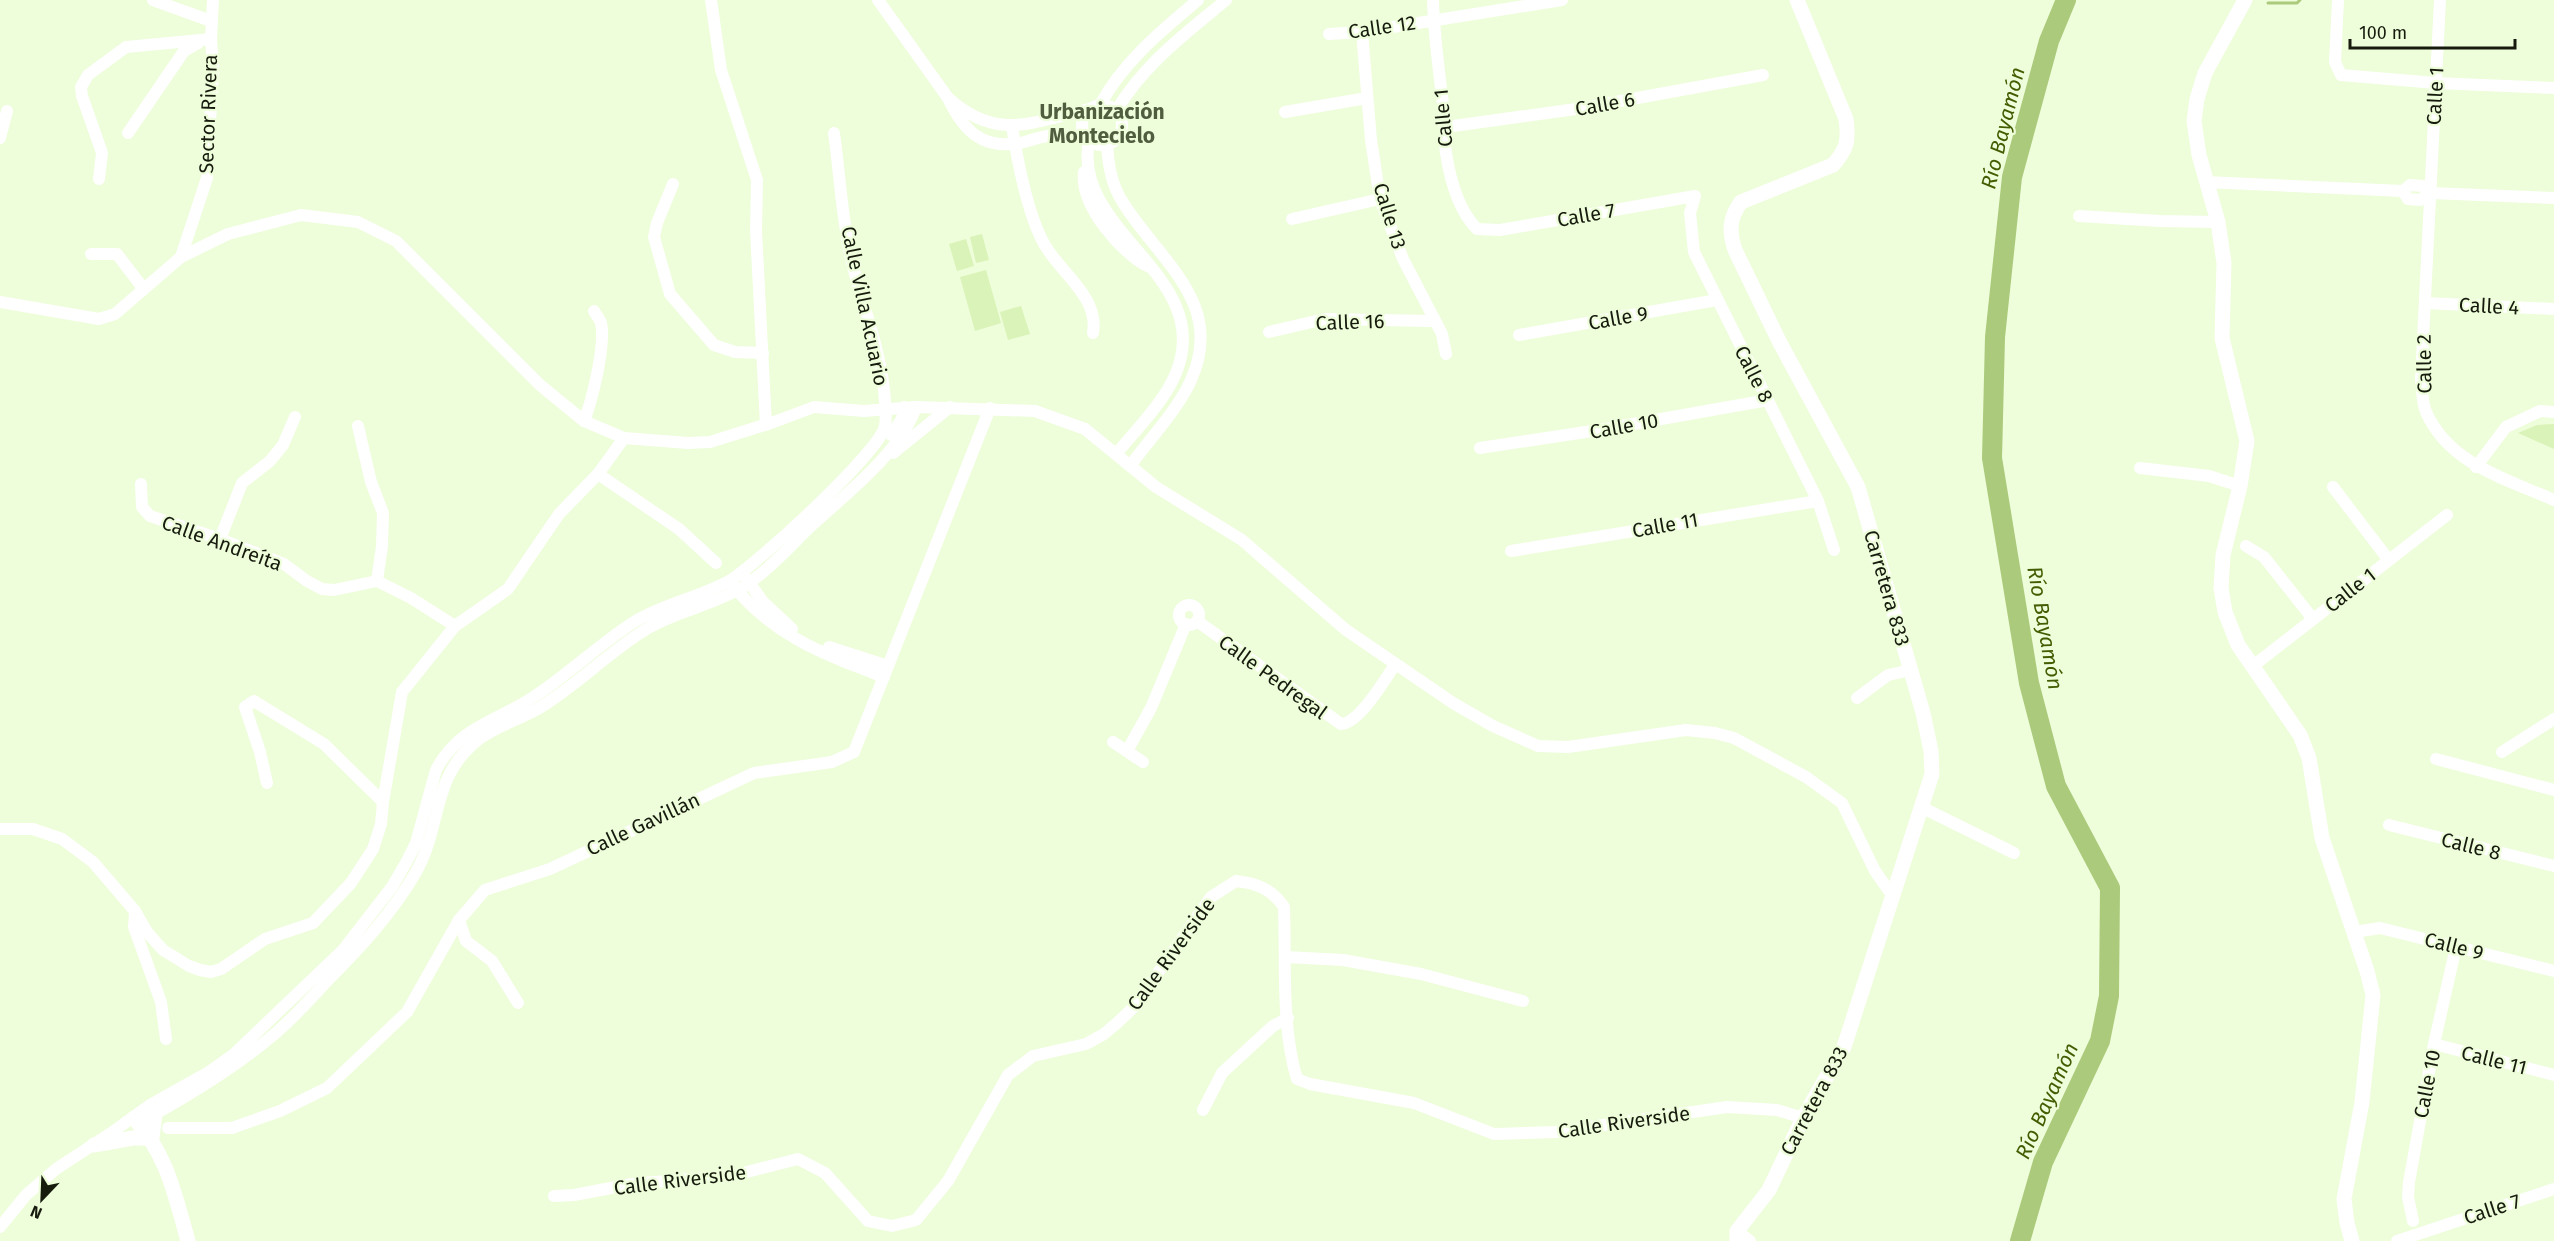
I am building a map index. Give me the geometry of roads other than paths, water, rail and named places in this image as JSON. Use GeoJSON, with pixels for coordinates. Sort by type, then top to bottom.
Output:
{"type":"FeatureCollection","features":[{"type":"Feature","properties":{"kind":"street"},"geometry":{"type":"LineString","coordinates":[[153,0],[211,21]]}},
{"type":"Feature","properties":{"kind":"street","name":"Sector Rivera"},"geometry":{"type":"LineString","coordinates":[[180,257],[207,178],[213,66],[211,21],[213,0]]}},
{"type":"Feature","properties":{"kind":"street"},"geometry":{"type":"LineString","coordinates":[[711,0],[721,70],[757,180],[756,231],[766,425]]}},
{"type":"Feature","properties":{"kind":"street"},"geometry":{"type":"LineString","coordinates":[[878,0],[948,98],[957,117],[971,133],[986,141],[1003,145],[1047,136],[1087,138],[1107,144]]}},
{"type":"Feature","properties":{"kind":"street"},"geometry":{"type":"LineString","coordinates":[[1116,454],[1171,383],[1180,361],[1183,337],[1181,318],[1171,294],[1099,200],[1086,156],[1087,138],[1082,125],[1083,119],[1150,40],[1198,0]]}},
{"type":"Feature","properties":{"kind":"street"},"geometry":{"type":"LineString","coordinates":[[1116,111],[1127,93],[1163,51],[1226,0]]}},
{"type":"Feature","properties":{"kind":"street","name":"Calle 1"},"geometry":{"type":"LineString","coordinates":[[1433,0],[1433,19],[1446,127],[1445,152],[1466,219],[1477,230]]}},
{"type":"Feature","properties":{"kind":"street","name":"Calle 12"},"geometry":{"type":"LineString","coordinates":[[1329,34],[1362,32],[1562,0]]}},
{"type":"Feature","properties":{"kind":"street","name":"Carretera 833"},"geometry":{"type":"LineString","coordinates":[[1737,1236],[1769,1190],[1803,1118],[1844,1047],[1932,774],[1931,751],[1911,670],[1858,487],[1779,341],[1735,250],[1731,235],[1731,222],[1741,202],[1833,165],[1844,153],[1848,135],[1846,119],[1797,0]]}},
{"type":"Feature","properties":{"kind":"street"},"geometry":{"type":"LineString","coordinates":[[2245,0],[2205,73],[2197,99],[2194,120],[2199,155],[2218,222],[2224,262],[2222,338],[2247,441],[2240,486],[2223,555],[2221,588],[2224,612],[2238,645],[2300,735],[2309,758],[2322,838],[2373,995],[2362,1102],[2344,1199],[2352,1241]]}},
{"type":"Feature","properties":{"kind":"street"},"geometry":{"type":"LineString","coordinates":[[2338,0],[2335,63],[2341,75],[2554,88]]}},
{"type":"Feature","properties":{"kind":"street","name":"Calle 1"},"geometry":{"type":"LineString","coordinates":[[2430,193],[2440,0]]}},
{"type":"Feature","properties":{"kind":"street","name":"Calle 13"},"geometry":{"type":"LineString","coordinates":[[1362,32],[1367,98],[1380,199],[1402,259],[1433,321],[1442,334],[1446,354]]}},
{"type":"Feature","properties":{"kind":"street","name":"Sector Rivera"},"geometry":{"type":"LineString","coordinates":[[128,133],[184,51],[191,45],[211,39]]}},
{"type":"Feature","properties":{"kind":"street","name":"Sector Rivera"},"geometry":{"type":"LineString","coordinates":[[99,179],[102,153],[81,87],[88,75],[126,47],[211,39]]}},
{"type":"Feature","properties":{"kind":"street","name":"Calle 6"},"geometry":{"type":"LineString","coordinates":[[1446,127],[1583,108],[1763,75]]}},
{"type":"Feature","properties":{"kind":"street"},"geometry":{"type":"LineString","coordinates":[[948,98],[972,116],[989,124],[1012,126],[1095,107],[1116,111]]}},
{"type":"Feature","properties":{"kind":"street"},"geometry":{"type":"LineString","coordinates":[[1285,112],[1367,98]]}},
{"type":"Feature","properties":{"kind":"street"},"geometry":{"type":"LineString","coordinates":[[0,138],[7,111]]}},
{"type":"Feature","properties":{"kind":"street"},"geometry":{"type":"LineString","coordinates":[[1107,144],[1120,133],[1122,122],[1116,111]]}},
{"type":"Feature","properties":{"kind":"street"},"geometry":{"type":"LineString","coordinates":[[1012,126],[1024,184],[1041,238],[1047,250],[1089,303],[1094,315],[1093,333]]}},
{"type":"Feature","properties":{"kind":"street","name":"Calle Villa Acuario"},"geometry":{"type":"LineString","coordinates":[[834,133],[852,261],[880,358],[886,409]]}},
{"type":"Feature","properties":{"kind":"street"},"geometry":{"type":"LineString","coordinates":[[1107,144],[1108,164],[1121,200],[1186,286],[1199,315],[1201,346],[1191,381],[1130,466]]}},
{"type":"Feature","properties":{"kind":"street"},"geometry":{"type":"LineString","coordinates":[[2206,182],[2403,191],[2410,185],[2423,186],[2430,193],[2554,198]]}},
{"type":"Feature","properties":{"kind":"street"},"geometry":{"type":"LineString","coordinates":[[673,184],[657,223],[654,237],[670,294],[714,345],[735,352],[763,352]]}},
{"type":"Feature","properties":{"kind":"street","name":"Calle 2"},"geometry":{"type":"LineString","coordinates":[[2430,193],[2421,379],[2426,411],[2447,446],[2476,466],[2554,500]]}},
{"type":"Feature","properties":{"kind":"street","name":"Calle 7"},"geometry":{"type":"LineString","coordinates":[[1477,230],[1500,230],[1695,196]]}},
{"type":"Feature","properties":{"kind":"street","name":"Calle 8"},"geometry":{"type":"LineString","coordinates":[[1695,196],[1690,213],[1694,252],[1818,501],[1834,550]]}},
{"type":"Feature","properties":{"kind":"street"},"geometry":{"type":"LineString","coordinates":[[1292,219],[1380,199]]}},
{"type":"Feature","properties":{"kind":"street"},"geometry":{"type":"LineString","coordinates":[[0,302],[99,319],[115,314],[180,257],[228,234],[301,215],[358,222],[396,242],[540,385],[584,421],[624,438],[688,443],[710,442],[814,407],[864,411],[910,407],[1035,411],[1085,429],[1156,487],[1242,540],[1346,630],[1395,665],[1493,726],[1538,746],[1568,747],[1686,730],[1734,738],[1806,777],[1842,803],[1875,871],[1892,895]]}},
{"type":"Feature","properties":{"kind":"street"},"geometry":{"type":"LineString","coordinates":[[2079,216],[2160,222],[2218,222]]}},
{"type":"Feature","properties":{"kind":"street"},"geometry":{"type":"LineString","coordinates":[[91,254],[117,254],[143,288]]}},
{"type":"Feature","properties":{"kind":"street","name":"Calle 9"},"geometry":{"type":"LineString","coordinates":[[1519,335],[1717,300]]}},
{"type":"Feature","properties":{"kind":"street","name":"Calle 4"},"geometry":{"type":"LineString","coordinates":[[2425,303],[2554,309]]}},
{"type":"Feature","properties":{"kind":"street"},"geometry":{"type":"LineString","coordinates":[[584,421],[592,398],[602,332],[600,321],[594,311]]}},
{"type":"Feature","properties":{"kind":"street","name":"Calle 16"},"geometry":{"type":"LineString","coordinates":[[1269,332],[1325,319],[1433,321]]}},
{"type":"Feature","properties":{"kind":"street","name":"Calle 10"},"geometry":{"type":"LineString","coordinates":[[1480,448],[1605,429],[1768,400]]}},
{"type":"Feature","properties":{"kind":"street"},"geometry":{"type":"LineString","coordinates":[[745,577],[863,459],[894,432],[910,407]]}},
{"type":"Feature","properties":{"kind":"street"},"geometry":{"type":"LineString","coordinates":[[873,468],[907,429],[910,407]]}},
{"type":"Feature","properties":{"kind":"street"},"geometry":{"type":"LineString","coordinates":[[134,1118],[155,1114],[216,1078],[273,1035],[353,955],[403,894],[418,868],[427,850],[447,777],[471,747],[495,730],[557,697],[657,622],[734,585],[873,468],[950,407]]}},
{"type":"Feature","properties":{"kind":"street","name":"Calle Gavillán"},"geometry":{"type":"LineString","coordinates":[[168,1128],[232,1128],[280,1111],[327,1088],[407,1012],[459,920],[485,890],[550,868],[754,772],[832,762],[854,752],[990,408]]}},
{"type":"Feature","properties":{"kind":"street"},"geometry":{"type":"LineString","coordinates":[[863,459],[883,432],[886,409]]}},
{"type":"Feature","properties":{"kind":"street"},"geometry":{"type":"LineString","coordinates":[[2476,466],[2506,428],[2540,411],[2554,412]]}},
{"type":"Feature","properties":{"kind":"street"},"geometry":{"type":"LineString","coordinates":[[220,539],[242,483],[270,461],[283,445],[295,417]]}},
{"type":"Feature","properties":{"kind":"street"},"geometry":{"type":"LineString","coordinates":[[358,426],[371,482],[383,513],[382,546],[377,581],[411,598],[455,626]]}},
{"type":"Feature","properties":{"kind":"street"},"geometry":{"type":"LineString","coordinates":[[0,829],[33,829],[62,839],[93,862],[135,911],[147,932],[163,950],[200,970],[211,972],[221,969],[266,939],[313,923],[336,901],[373,849],[381,824],[402,692],[455,626],[508,589],[559,514],[598,474],[624,438]]}},
{"type":"Feature","properties":{"kind":"street"},"geometry":{"type":"LineString","coordinates":[[2140,468],[2209,476],[2240,486]]}},
{"type":"Feature","properties":{"kind":"street"},"geometry":{"type":"LineString","coordinates":[[598,474],[679,529],[716,563]]}},
{"type":"Feature","properties":{"kind":"street","name":"Calle Andreíta"},"geometry":{"type":"LineString","coordinates":[[141,484],[142,507],[150,516],[220,539],[284,564],[306,581],[322,589],[334,590],[377,581]]}},
{"type":"Feature","properties":{"kind":"street"},"geometry":{"type":"LineString","coordinates":[[2333,487],[2388,559]]}},
{"type":"Feature","properties":{"kind":"street","name":"Calle 11"},"geometry":{"type":"LineString","coordinates":[[1511,551],[1818,501]]}},
{"type":"Feature","properties":{"kind":"street","name":"Calle 1"},"geometry":{"type":"LineString","coordinates":[[2253,666],[2447,515]]}},
{"type":"Feature","properties":{"kind":"street"},"geometry":{"type":"LineString","coordinates":[[2246,546],[2264,557],[2313,619]]}},
{"type":"Feature","properties":{"kind":"street"},"geometry":{"type":"LineString","coordinates":[[745,577],[763,602],[792,629],[886,671]]}},
{"type":"Feature","properties":{"kind":"street"},"geometry":{"type":"LineString","coordinates":[[734,585],[784,633],[819,651],[886,671]]}},
{"type":"Feature","properties":{"kind":"street"},"geometry":{"type":"LineString","coordinates":[[0,1227],[33,1188],[56,1169],[150,1105],[233,1055],[343,950],[392,886],[407,861],[416,843],[434,775],[442,759],[459,740],[484,722],[546,689],[646,615],[734,585]]}},
{"type":"Feature","properties":{"kind":"street","name":"Calle Pedregal"},"geometry":{"type":"LineString","coordinates":[[1127,751],[1151,708],[1191,622],[1341,724],[1348,724],[1357,717],[1395,665]]}},
{"type":"Feature","properties":{"kind":"street"},"geometry":{"type":"LineString","coordinates":[[1857,698],[1888,675],[1911,670]]}},
{"type":"Feature","properties":{"kind":"street"},"geometry":{"type":"LineString","coordinates":[[267,783],[245,706],[254,701],[324,744],[383,802]]}},
{"type":"Feature","properties":{"kind":"street"},"geometry":{"type":"LineString","coordinates":[[2502,752],[2554,719]]}},
{"type":"Feature","properties":{"kind":"street"},"geometry":{"type":"LineString","coordinates":[[1113,742],[1143,762]]}},
{"type":"Feature","properties":{"kind":"street"},"geometry":{"type":"LineString","coordinates":[[2436,759],[2554,790]]}},
{"type":"Feature","properties":{"kind":"street"},"geometry":{"type":"LineString","coordinates":[[1921,807],[2014,853]]}},
{"type":"Feature","properties":{"kind":"street","name":"Calle 8"},"geometry":{"type":"LineString","coordinates":[[2389,825],[2554,866]]}},
{"type":"Feature","properties":{"kind":"street","name":"Calle Riverside"},"geometry":{"type":"LineString","coordinates":[[554,1196],[574,1195],[632,1184],[735,1175],[798,1159],[825,1173],[868,1221],[892,1226],[915,1220],[948,1181],[1008,1075],[1033,1056],[1086,1044],[1104,1034],[1117,1023],[1135,1006],[1210,897],[1224,886],[1236,881],[1263,887],[1276,895],[1284,907],[1288,1018],[1292,1061],[1297,1079],[1310,1084],[1414,1103],[1494,1134],[1556,1132],[1727,1107],[1777,1110],[1803,1118]]}},
{"type":"Feature","properties":{"kind":"street"},"geometry":{"type":"LineString","coordinates":[[135,911],[134,927],[161,1002],[166,1039]]}},
{"type":"Feature","properties":{"kind":"street"},"geometry":{"type":"LineString","coordinates":[[459,920],[466,941],[492,961],[518,1003]]}},
{"type":"Feature","properties":{"kind":"street","name":"Calle 9"},"geometry":{"type":"LineString","coordinates":[[2354,932],[2380,928],[2554,970]]}},
{"type":"Feature","properties":{"kind":"street","name":"Calle 10"},"geometry":{"type":"LineString","coordinates":[[2413,1221],[2408,1197],[2409,1182],[2434,1044],[2457,947]]}},
{"type":"Feature","properties":{"kind":"street"},"geometry":{"type":"LineString","coordinates":[[1286,957],[1343,960],[1420,974],[1523,1001]]}},
{"type":"Feature","properties":{"kind":"street"},"geometry":{"type":"LineString","coordinates":[[1203,1110],[1222,1073],[1273,1026],[1288,1018]]}},
{"type":"Feature","properties":{"kind":"street","name":"Calle 11"},"geometry":{"type":"LineString","coordinates":[[2434,1044],[2554,1075]]}},
{"type":"Feature","properties":{"kind":"street"},"geometry":{"type":"LineString","coordinates":[[152,1138],[155,1114]]}},
{"type":"Feature","properties":{"kind":"street"},"geometry":{"type":"LineString","coordinates":[[134,1118],[152,1138],[168,1170],[188,1241]]}},
{"type":"Feature","properties":{"kind":"street"},"geometry":{"type":"LineString","coordinates":[[94,1145],[133,1138],[152,1138]]}},
{"type":"Feature","properties":{"kind":"street","name":"Calle 7"},"geometry":{"type":"LineString","coordinates":[[2397,1241],[2554,1189]]}},
{"type":"Feature","properties":{"kind":"street"},"geometry":{"type":"LineString","coordinates":[[1737,1236],[1750,1241]]}},
{"type":"Feature","properties":{"kind":"waterway","name":"Río Bayamón"},"geometry":{"type":"LineString","coordinates":[[2020,1241],[2043,1162],[2100,1041],[2109,996],[2110,888],[2056,786],[2029,683],[1992,458],[1995,337],[2012,177],[2049,41],[2066,0]]}},
{"type":"Feature","properties":{"kind":"waterway"},"geometry":{"type":"LineString","coordinates":[[2268,3],[2297,3],[2300,0]]}},
{"type":"Feature","properties":{"kind":"district","name":"Urbanización Montecielo"},"geometry":{"type":"Point","coordinates":[1102,124]}}]}
